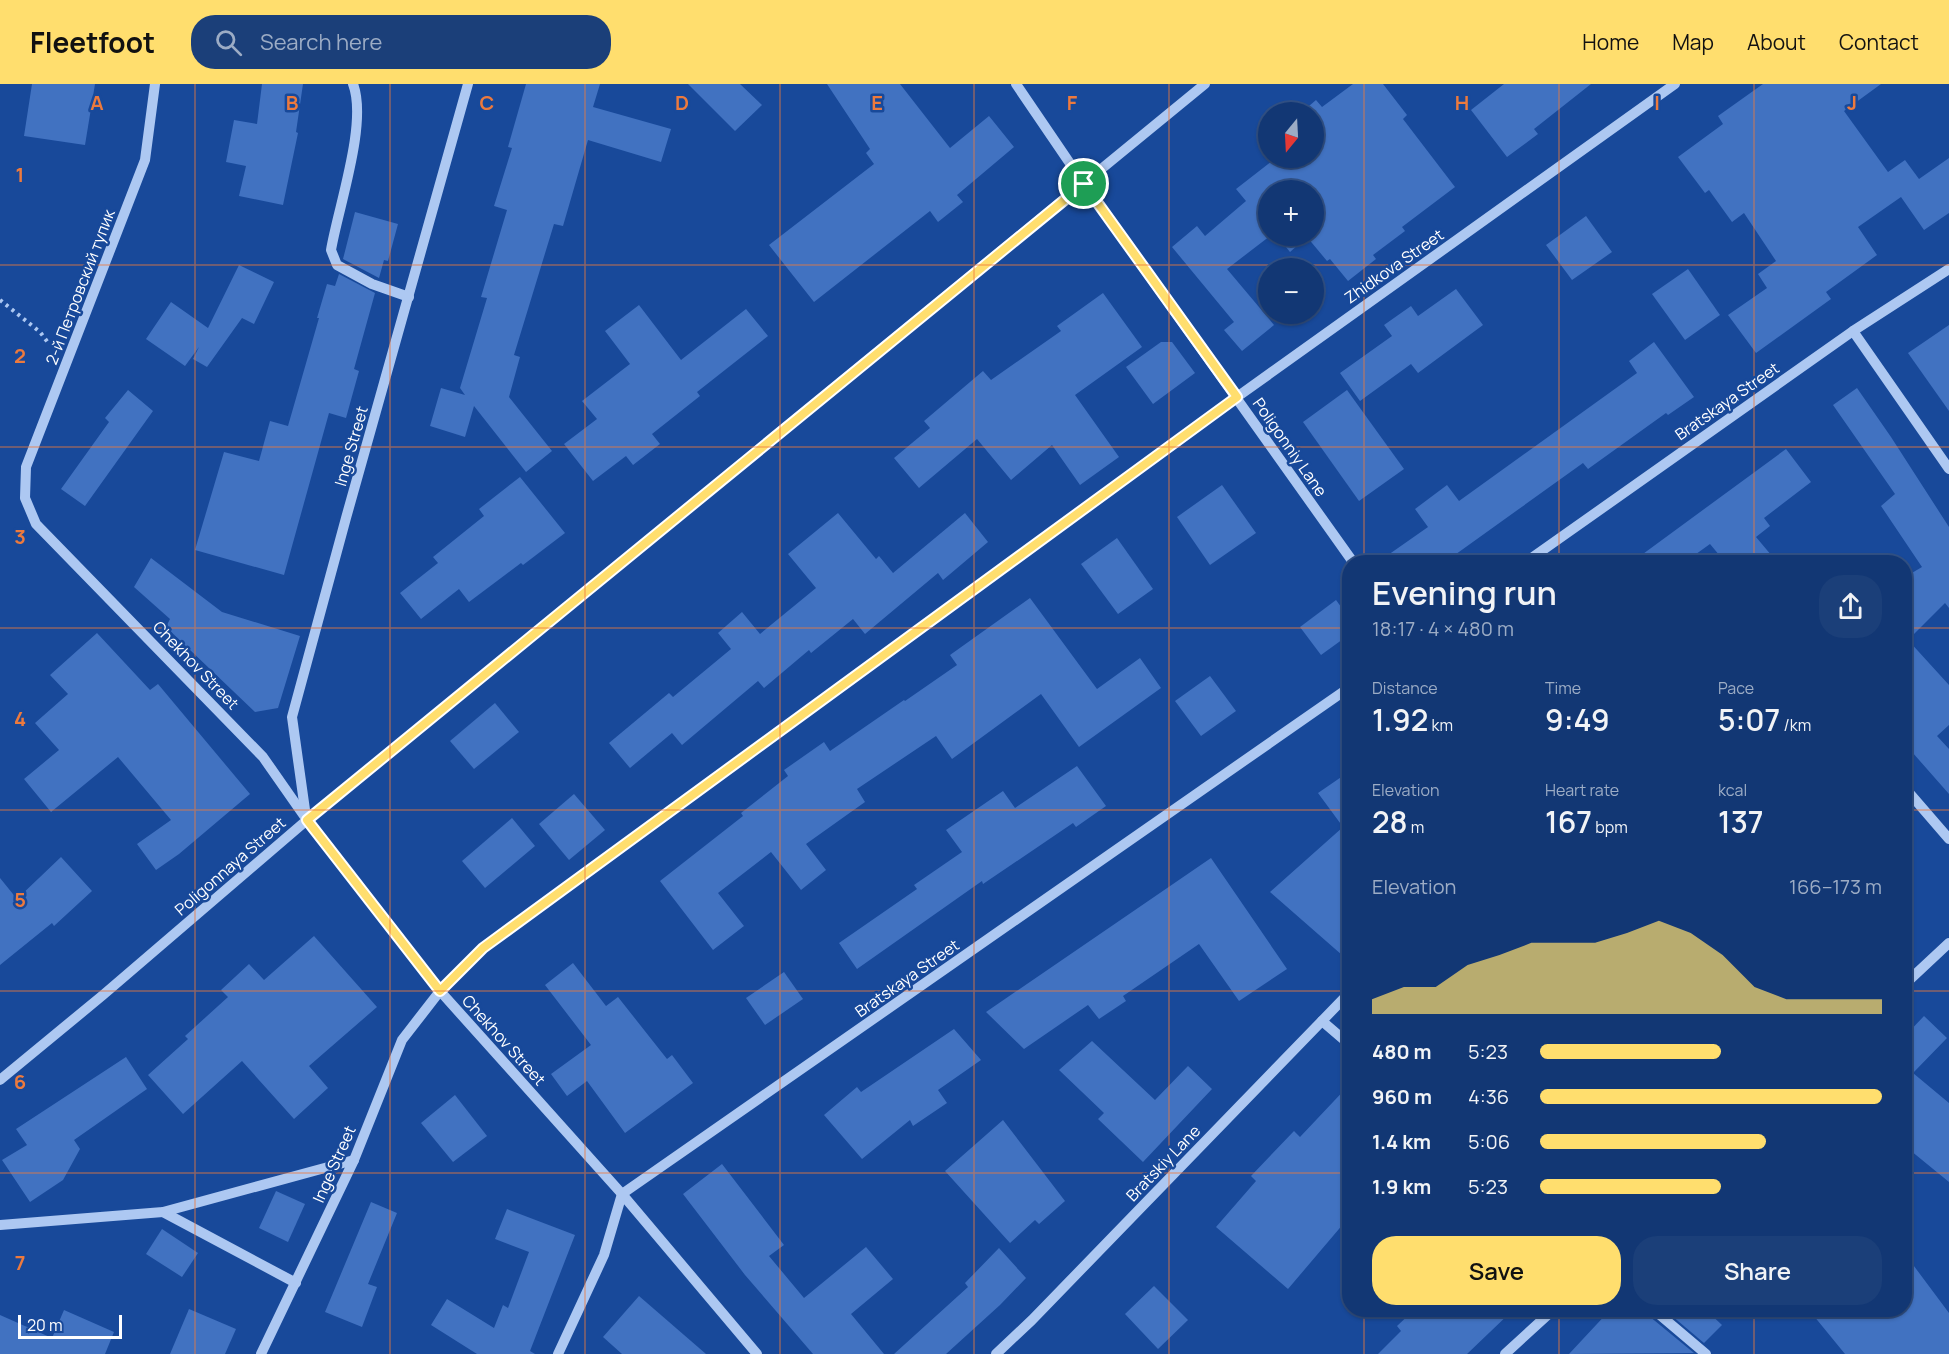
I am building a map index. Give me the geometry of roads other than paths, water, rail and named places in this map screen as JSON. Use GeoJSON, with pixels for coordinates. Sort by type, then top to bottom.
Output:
{"type":"FeatureCollection","features":[{"type":"Feature","properties":{"kind":"street","name":"2-й Петровский тупик"},"geometry":{"type":"LineString","coordinates":[[25,498],[26,467],[145,160],[155,84]]}},
{"type":"Feature","properties":{"kind":"street"},"geometry":{"type":"LineString","coordinates":[[353,84],[356,92],[355,140],[331,250],[337,265],[372,284],[409,297]]}},
{"type":"Feature","properties":{"kind":"street","name":"Inge Street"},"geometry":{"type":"LineString","coordinates":[[307,820],[292,717],[345,518],[468,84]]}},
{"type":"Feature","properties":{"kind":"street","name":"Poligonniy Lane"},"geometry":{"type":"LineString","coordinates":[[1016,84],[1084,184],[1348,555]]}},
{"type":"Feature","properties":{"kind":"street","name":"Poligonnaya Street"},"geometry":{"type":"LineString","coordinates":[[0,1080],[104,995],[307,820],[1205,84]]}},
{"type":"Feature","properties":{"kind":"street","name":"Zhidkova Street"},"geometry":{"type":"LineString","coordinates":[[440,991],[483,948],[1237,397],[1675,84]]}},
{"type":"Feature","properties":{"kind":"street","name":"Bratskaya Street"},"geometry":{"type":"LineString","coordinates":[[1536,555],[1853,331],[1949,269]]}},
{"type":"Feature","properties":{"kind":"street"},"geometry":{"type":"LineString","coordinates":[[1853,331],[1949,469]]}},
{"type":"Feature","properties":{"kind":"street","name":"Chekhov Street"},"geometry":{"type":"LineString","coordinates":[[25,498],[36,524],[263,757],[307,820],[440,991],[622,1194],[757,1354]]}},
{"type":"Feature","properties":{"kind":"street","name":"Bratskaya Street"},"geometry":{"type":"LineString","coordinates":[[622,1194],[1342,693]]}},
{"type":"Feature","properties":{"kind":"street"},"geometry":{"type":"LineString","coordinates":[[1912,796],[1949,839]]}},
{"type":"Feature","properties":{"kind":"street"},"geometry":{"type":"LineString","coordinates":[[1912,977],[1949,943]]}},
{"type":"Feature","properties":{"kind":"street","name":"Inge Street"},"geometry":{"type":"LineString","coordinates":[[261,1354],[354,1160],[402,1040],[440,991]]}},
{"type":"Feature","properties":{"kind":"street","name":"Bratskiy Lane"},"geometry":{"type":"LineString","coordinates":[[996,1354],[1032,1320],[1342,1000]]}},
{"type":"Feature","properties":{"kind":"street"},"geometry":{"type":"LineString","coordinates":[[1322,1021],[1342,1038]]}},
{"type":"Feature","properties":{"kind":"street"},"geometry":{"type":"LineString","coordinates":[[0,1225],[163,1212],[354,1160]]}},
{"type":"Feature","properties":{"kind":"street"},"geometry":{"type":"LineString","coordinates":[[558,1354],[604,1255],[622,1194]]}},
{"type":"Feature","properties":{"kind":"street"},"geometry":{"type":"LineString","coordinates":[[163,1212],[296,1283]]}},
{"type":"Feature","properties":{"kind":"street"},"geometry":{"type":"LineString","coordinates":[[1505,1354],[1545,1317]]}},
{"type":"Feature","properties":{"kind":"street"},"geometry":{"type":"LineString","coordinates":[[1662,1317],[1706,1354]]}}]}
